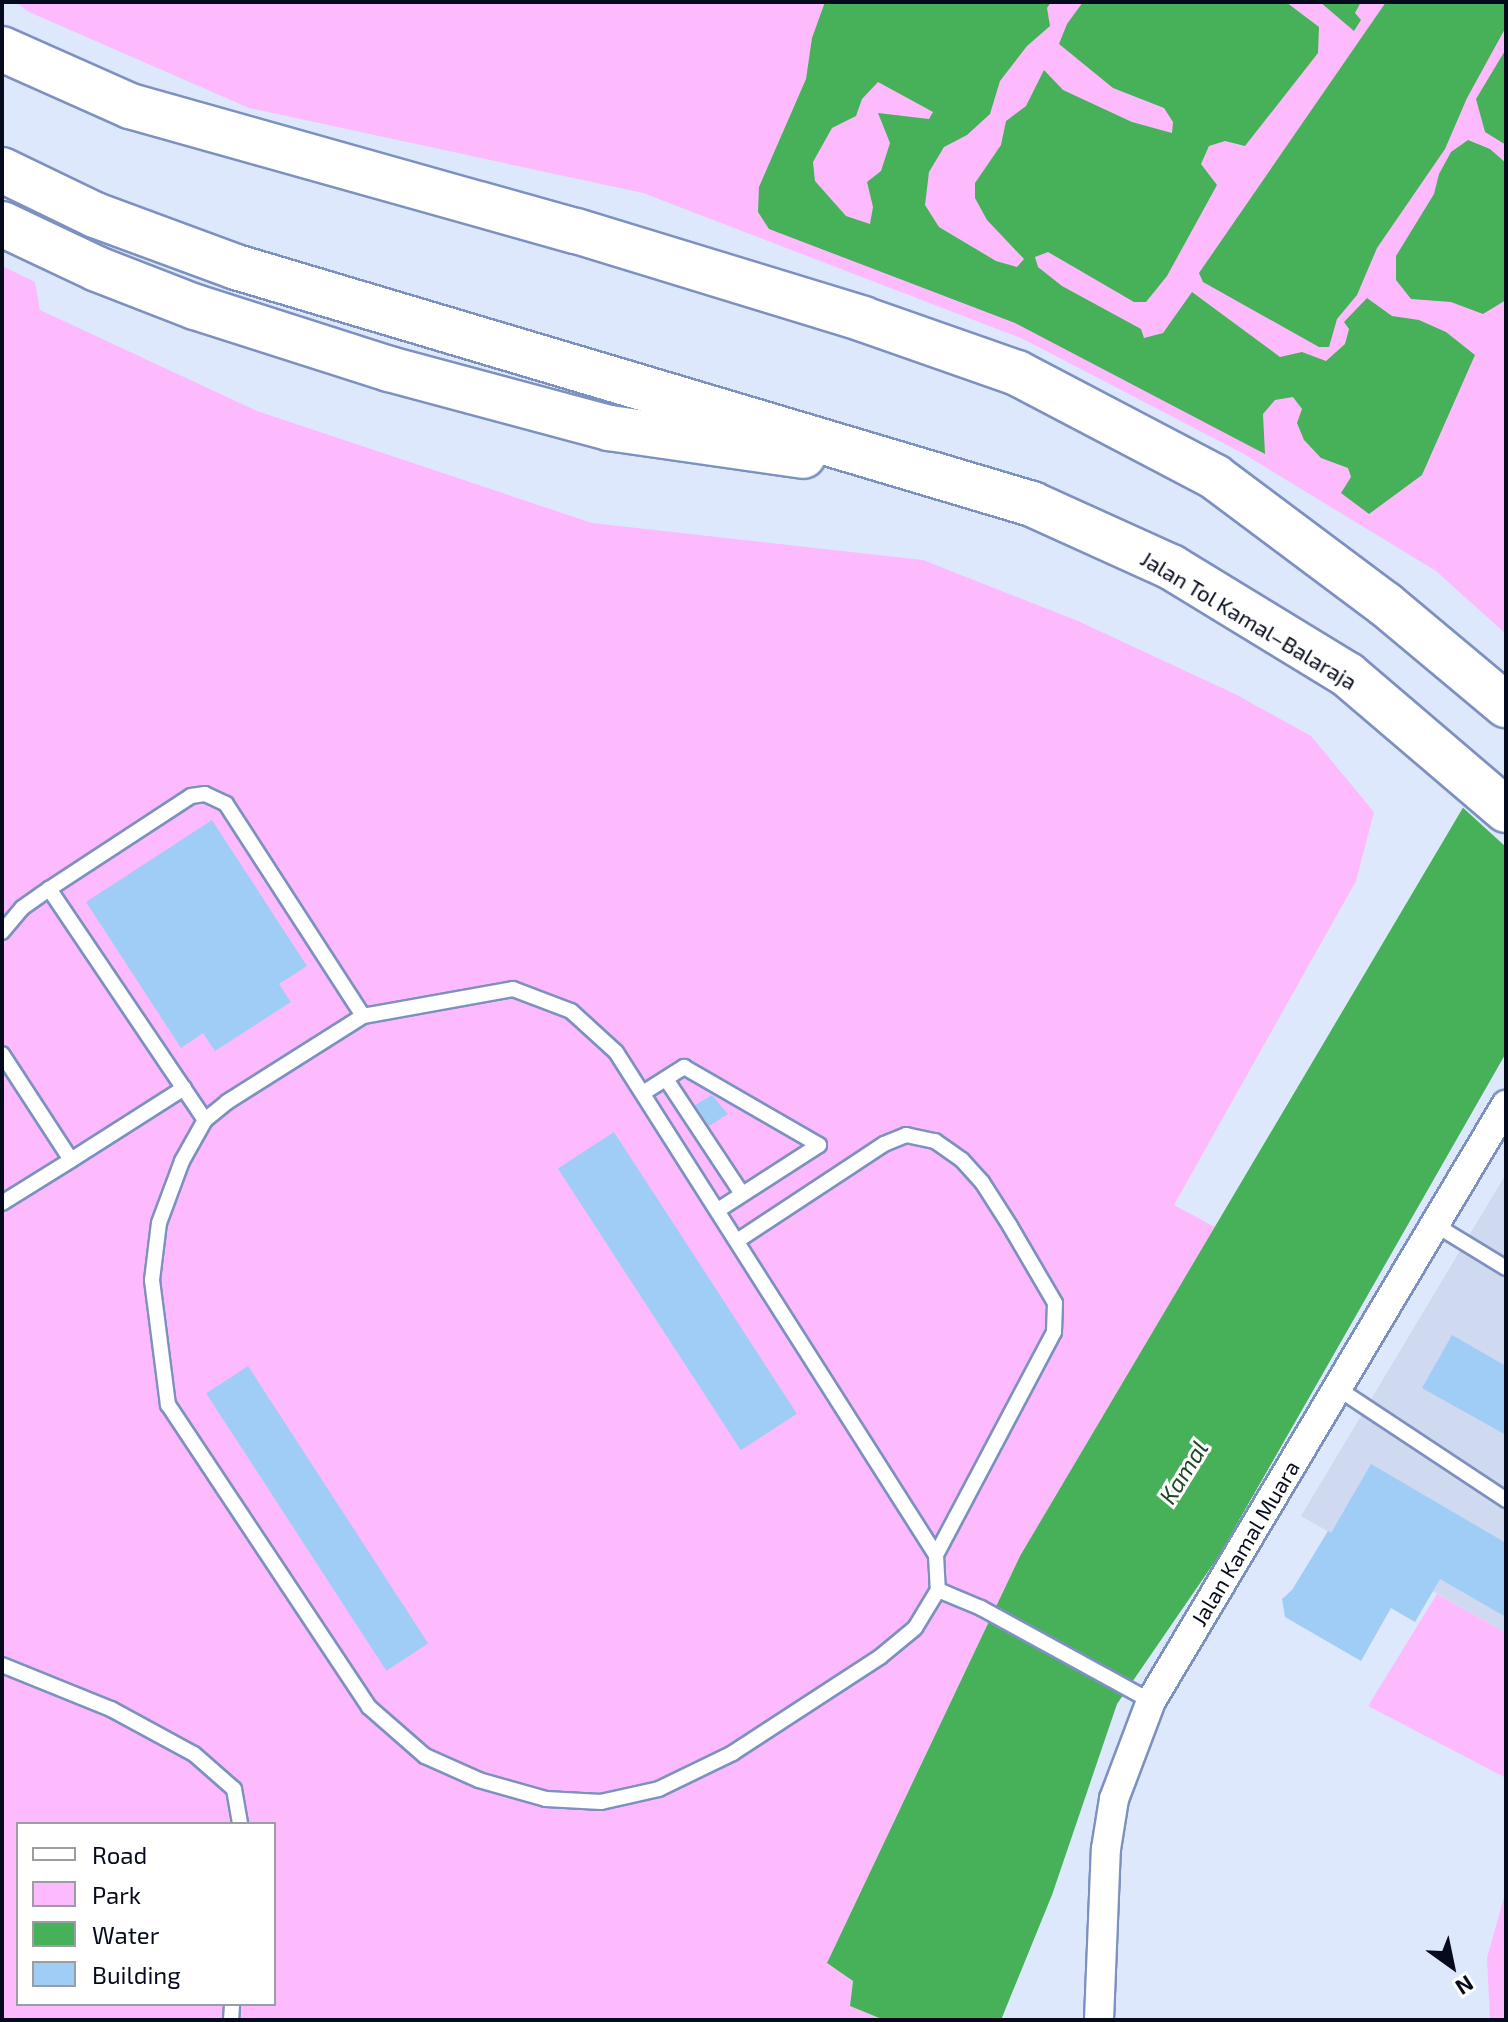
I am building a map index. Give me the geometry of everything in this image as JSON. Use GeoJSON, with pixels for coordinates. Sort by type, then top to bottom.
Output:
{"type":"FeatureCollection","features":[{"type":"Feature","properties":{"kind":"highway"},"geometry":{"type":"LineString","coordinates":[[2,49],[130,106],[576,231],[863,319],[1017,373],[1215,477],[1385,604],[1502,700]]}},
{"type":"Feature","properties":{"kind":"highway"},"geometry":{"type":"LineString","coordinates":[[2,170],[95,215],[236,267],[961,482]]}},
{"type":"Feature","properties":{"kind":"highway"},"geometry":{"type":"LineString","coordinates":[[2,224],[97,269],[195,307],[522,408],[680,441],[857,462],[961,482]]}},
{"type":"Feature","properties":{"kind":"highway","name":"Jalan Tol Kamal–Balaraja"},"geometry":{"type":"LineString","coordinates":[[961,482],[1032,504],[1171,567],[1348,675],[1506,810]]}},
{"type":"Feature","properties":{"kind":"street","name":"Jalan Kamal Muara"},"geometry":{"type":"LineString","coordinates":[[1099,2020],[1106,1849],[1114,1799],[1142,1697],[1337,1388],[1506,1105]]}},
{"type":"Feature","properties":{"kind":"lane"},"geometry":{"type":"LineString","coordinates":[[2,932],[22,908],[49,889],[191,796],[205,794],[226,804],[363,1016]]}},
{"type":"Feature","properties":{"kind":"lane"},"geometry":{"type":"LineString","coordinates":[[49,889],[205,1120]]}},
{"type":"Feature","properties":{"kind":"lane"},"geometry":{"type":"LineString","coordinates":[[513,989],[571,1011],[616,1052],[936,1555],[938,1590],[915,1628],[880,1657],[733,1753],[659,1789],[601,1802],[546,1799],[479,1780],[425,1756],[369,1707],[168,1405],[152,1280],[159,1223],[182,1161],[205,1120],[227,1102],[363,1016],[513,989]]}},
{"type":"Feature","properties":{"kind":"lane"},"geometry":{"type":"LineString","coordinates":[[2,1054],[71,1160]]}},
{"type":"Feature","properties":{"kind":"lane"},"geometry":{"type":"LineString","coordinates":[[643,1093],[684,1067],[819,1145],[718,1210]]}},
{"type":"Feature","properties":{"kind":"lane"},"geometry":{"type":"LineString","coordinates":[[666,1079],[742,1194]]}},
{"type":"Feature","properties":{"kind":"lane"},"geometry":{"type":"LineString","coordinates":[[2,1203],[184,1088]]}},
{"type":"Feature","properties":{"kind":"lane"},"geometry":{"type":"LineString","coordinates":[[737,1241],[884,1144],[906,1135],[935,1141],[962,1160],[982,1182],[1055,1303],[1054,1332],[936,1555]]}},
{"type":"Feature","properties":{"kind":"lane"},"geometry":{"type":"LineString","coordinates":[[1434,1224],[1506,1268]]}},
{"type":"Feature","properties":{"kind":"lane"},"geometry":{"type":"LineString","coordinates":[[1337,1388],[1506,1500]]}},
{"type":"Feature","properties":{"kind":"lane"},"geometry":{"type":"LineString","coordinates":[[938,1590],[981,1608],[1142,1697]]}},
{"type":"Feature","properties":{"kind":"lane"},"geometry":{"type":"LineString","coordinates":[[2,1665],[111,1709],[194,1754],[234,1789],[240,1822]]}},
{"type":"Feature","properties":{"kind":"shaded area"},"geometry":{"type":"Polygon","coordinates":[[[1506,1174],[1506,1633],[1301,1516],[1506,1174]]]}},
{"type":"Feature","properties":{"kind":"green space"},"geometry":{"type":"Polygon","coordinates":[[[15,2],[1506,2],[1506,634],[1436,571],[1242,453],[1023,339],[643,193],[249,108],[29,12],[15,2]]]}},
{"type":"Feature","properties":{"kind":"green space"},"geometry":{"type":"Polygon","coordinates":[[[2,266],[35,282],[40,310],[257,411],[592,523],[923,560],[1078,621],[1235,694],[1311,736],[1374,812],[1356,881],[1174,1205],[1215,1227],[1020,1556],[827,1963],[853,1981],[850,2006],[884,2020],[2,2020],[2,266]]]}},
{"type":"Feature","properties":{"kind":"green space"},"geometry":{"type":"Polygon","coordinates":[[[1437,1594],[1506,1633],[1506,1778],[1368,1706],[1437,1594]]]}},
{"type":"Feature","properties":{"kind":"green space"},"geometry":{"type":"Polygon","coordinates":[[[1506,1890],[1506,2020],[1490,2020],[1487,1958],[1506,1890]]]}},
{"type":"Feature","properties":{"kind":"water"},"geometry":{"type":"Polygon","coordinates":[[[825,2],[1051,2],[1047,8],[1050,26],[1027,46],[1000,81],[990,114],[967,135],[944,147],[929,172],[925,205],[939,227],[996,261],[1017,267],[1024,259],[987,220],[975,198],[975,183],[1001,145],[1006,121],[1026,106],[1044,70],[1063,90],[1132,122],[1172,133],[1173,122],[1164,108],[1113,88],[1059,44],[1067,24],[1083,2],[1286,2],[1319,27],[1318,53],[1245,146],[1225,141],[1209,146],[1201,164],[1217,185],[1167,276],[1146,302],[1134,302],[1048,252],[1035,257],[1038,267],[1062,286],[1141,329],[1144,338],[1163,333],[1192,292],[1280,357],[1302,352],[1326,361],[1345,344],[1349,329],[1344,322],[1367,298],[1392,316],[1419,320],[1446,332],[1475,355],[1422,475],[1369,514],[1341,493],[1351,477],[1348,468],[1321,458],[1304,440],[1297,423],[1302,409],[1293,397],[1275,400],[1263,414],[1265,454],[1015,323],[769,229],[758,212],[759,187],[806,79],[812,38],[825,2]],[[878,82],[862,99],[856,116],[832,128],[813,162],[815,181],[846,216],[870,224],[873,207],[867,182],[881,171],[890,143],[878,113],[929,119],[933,112],[878,82]]]}},
{"type":"Feature","properties":{"kind":"water"},"geometry":{"type":"Polygon","coordinates":[[[1320,2],[1361,2],[1355,13],[1361,20],[1354,31],[1320,2]]]}},
{"type":"Feature","properties":{"kind":"water"},"geometry":{"type":"Polygon","coordinates":[[[1386,2],[1506,2],[1506,27],[1467,98],[1445,149],[1377,248],[1357,295],[1337,319],[1329,347],[1319,347],[1203,282],[1199,273],[1386,2]]]}},
{"type":"Feature","properties":{"kind":"water"},"geometry":{"type":"Polygon","coordinates":[[[1506,49],[1506,145],[1485,132],[1476,99],[1506,49]]]}},
{"type":"Feature","properties":{"kind":"water"},"geometry":{"type":"Polygon","coordinates":[[[1468,140],[1490,149],[1506,163],[1506,300],[1483,314],[1451,302],[1411,299],[1396,280],[1396,256],[1434,194],[1439,174],[1451,152],[1468,140]]]}},
{"type":"Feature","properties":{"kind":"water","name":"Kamal"},"geometry":{"type":"Polygon","coordinates":[[[1506,735],[1506,1053],[1218,1557],[1117,1704],[1052,1895],[1001,2020],[884,2020],[850,2006],[853,1981],[827,1963],[1020,1556],[1506,735]]]}},
{"type":"Feature","properties":{"kind":"pier"},"geometry":{"type":"Polygon","coordinates":[[[1506,731],[1506,847],[1460,805],[1506,731]]]}},
{"type":"Feature","properties":{"kind":"building"},"geometry":{"type":"Polygon","coordinates":[[[212,820],[307,966],[279,984],[291,1002],[215,1051],[203,1033],[181,1048],[86,902],[212,820]]]}},
{"type":"Feature","properties":{"kind":"building"},"geometry":{"type":"Polygon","coordinates":[[[712,1095],[728,1114],[709,1126],[695,1105],[712,1095]]]}},
{"type":"Feature","properties":{"kind":"building"},"geometry":{"type":"Polygon","coordinates":[[[614,1132],[797,1414],[741,1450],[558,1168],[614,1132]]]}},
{"type":"Feature","properties":{"kind":"building"},"geometry":{"type":"Polygon","coordinates":[[[1452,1335],[1506,1366],[1506,1435],[1422,1388],[1452,1335]]]}},
{"type":"Feature","properties":{"kind":"building"},"geometry":{"type":"Polygon","coordinates":[[[248,1366],[428,1644],[386,1671],[206,1393],[248,1366]]]}},
{"type":"Feature","properties":{"kind":"building"},"geometry":{"type":"Polygon","coordinates":[[[1371,1464],[1506,1543],[1506,1617],[1440,1579],[1415,1622],[1391,1608],[1361,1661],[1285,1617],[1282,1599],[1292,1590],[1328,1531],[1331,1533],[1371,1464]]]}}]}
